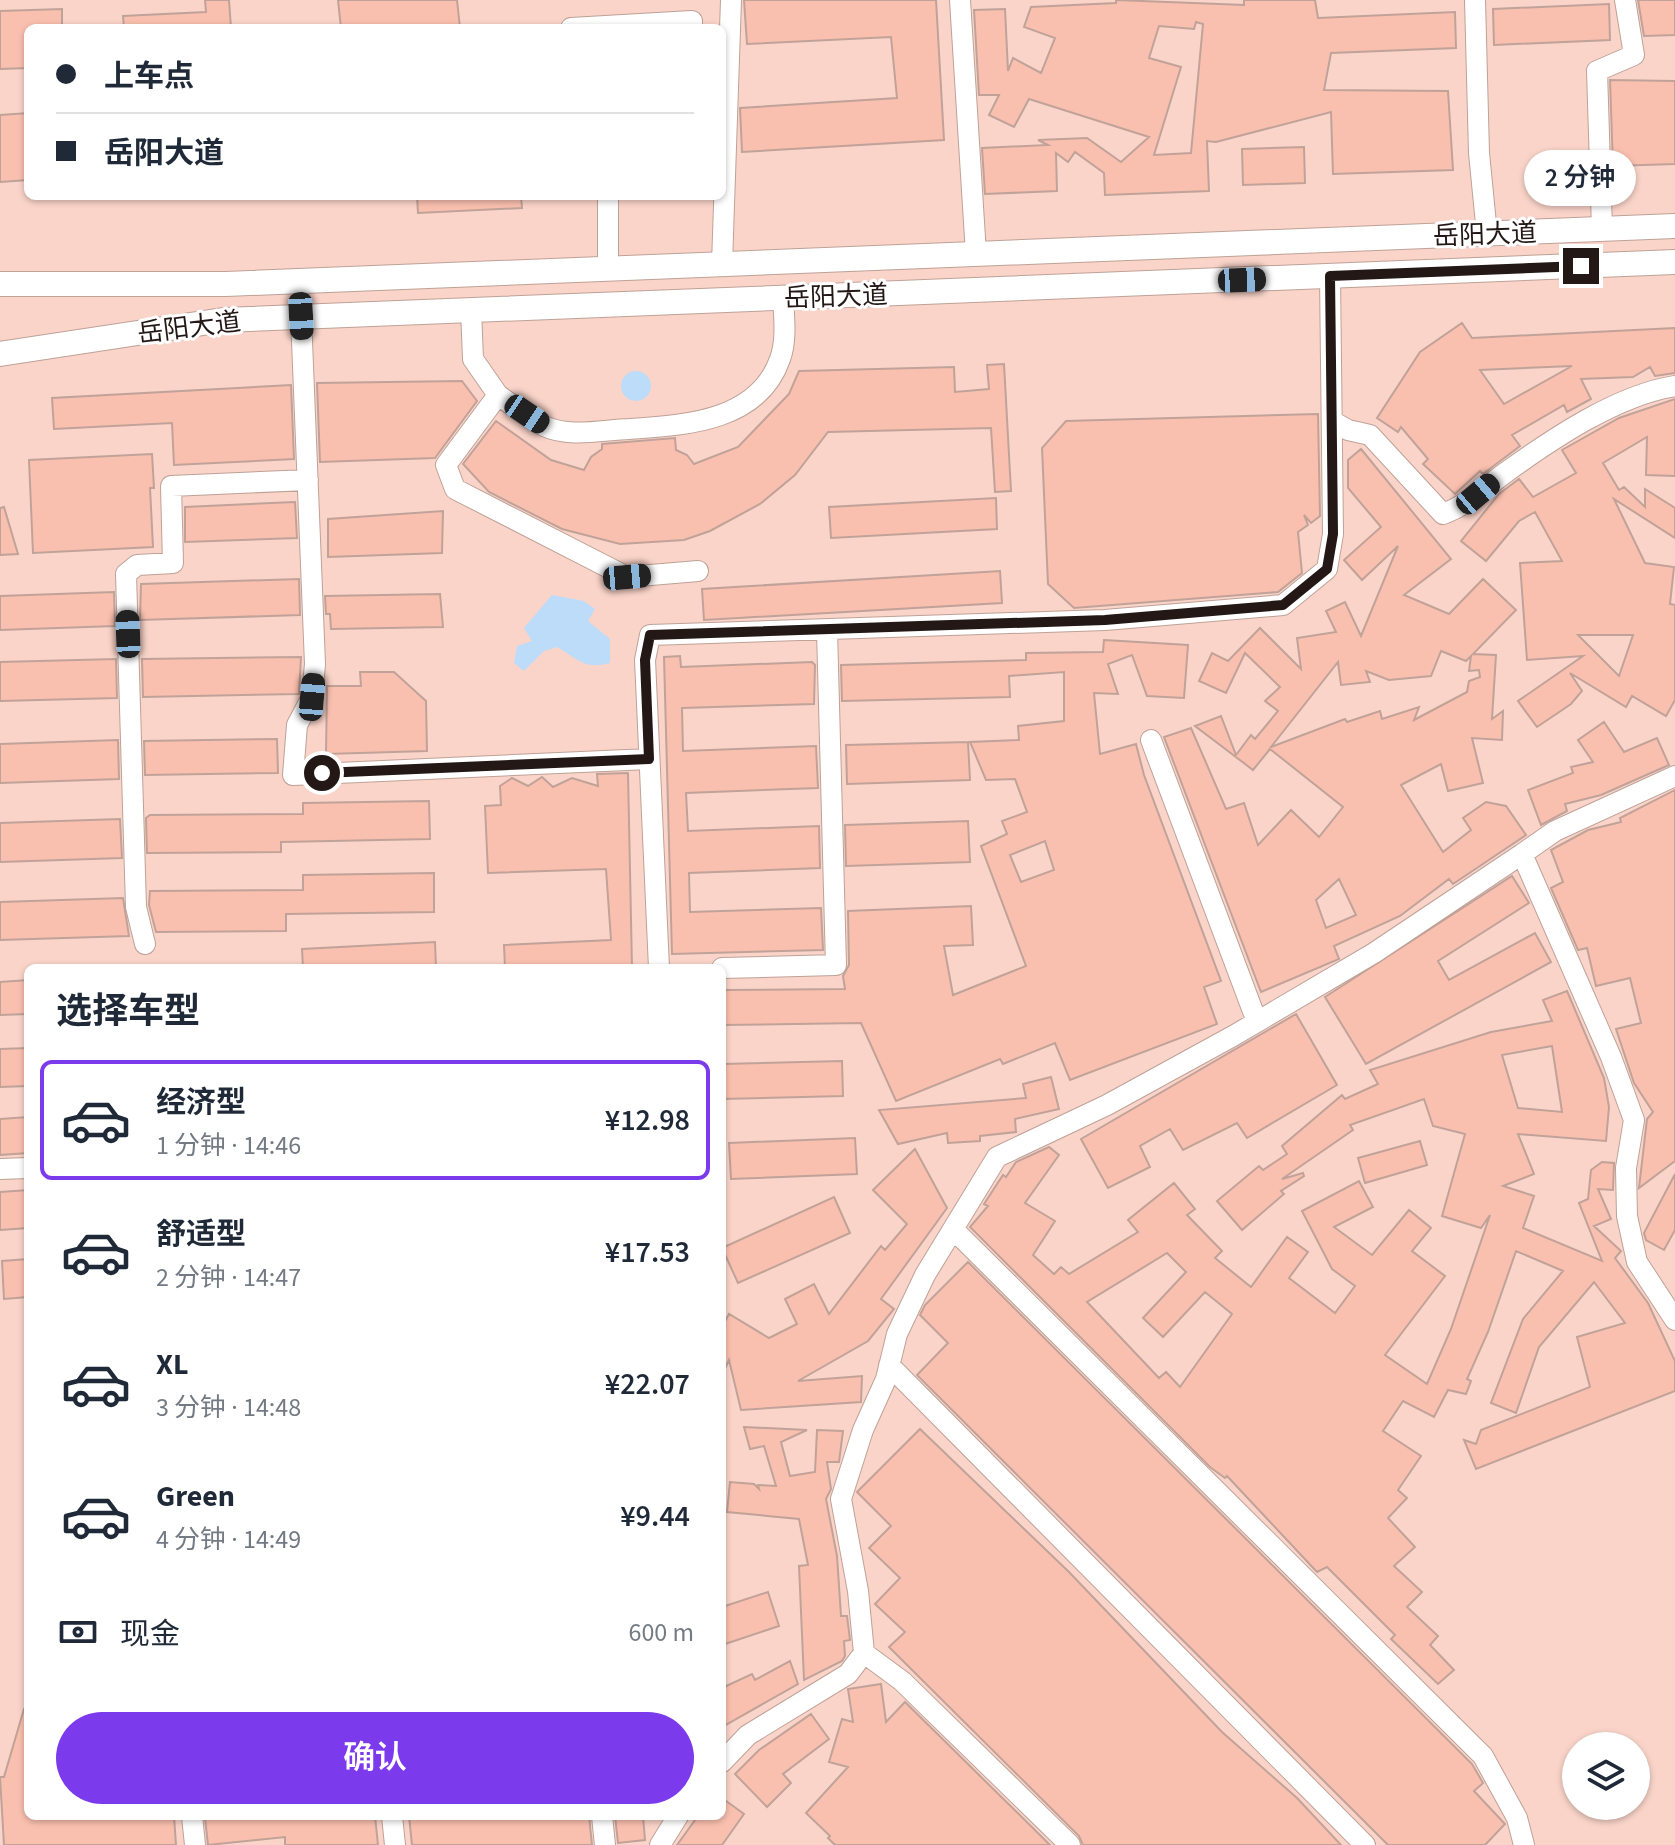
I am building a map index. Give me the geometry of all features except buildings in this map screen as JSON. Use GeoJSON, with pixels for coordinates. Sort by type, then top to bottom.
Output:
{"type":"FeatureCollection","features":[{"type":"Feature","properties":{"kind":"main road","name":"岳阳大道"},"geometry":{"type":"LineString","coordinates":[[0,284],[226,284],[1675,226]]}},
{"type":"Feature","properties":{"kind":"main road","name":"岳阳大道"},"geometry":{"type":"LineString","coordinates":[[0,354],[223,320],[1675,262]]}},
{"type":"Feature","properties":{"kind":"street"},"geometry":{"type":"LineString","coordinates":[[726,147],[731,0]]}},
{"type":"Feature","properties":{"kind":"street"},"geometry":{"type":"LineString","coordinates":[[960,0],[976,254]]}},
{"type":"Feature","properties":{"kind":"street"},"geometry":{"type":"LineString","coordinates":[[1475,0],[1479,153],[1487,234]]}},
{"type":"Feature","properties":{"kind":"street"},"geometry":{"type":"LineString","coordinates":[[1602,229],[1597,71],[1634,55],[1625,0]]}},
{"type":"Feature","properties":{"kind":"street"},"geometry":{"type":"LineString","coordinates":[[640,24],[692,21],[692,24]]}},
{"type":"Feature","properties":{"kind":"street"},"geometry":{"type":"LineString","coordinates":[[608,200],[608,269]]}},
{"type":"Feature","properties":{"kind":"street"},"geometry":{"type":"LineString","coordinates":[[722,264],[724,200]]}},
{"type":"Feature","properties":{"kind":"street"},"geometry":{"type":"LineString","coordinates":[[659,964],[645,660],[650,635],[1105,620],[1283,605],[1327,569],[1333,534],[1330,276]]}},
{"type":"Feature","properties":{"kind":"street"},"geometry":{"type":"LineString","coordinates":[[471,310],[473,359],[498,395],[544,426],[567,432],[696,425],[731,412],[764,385],[780,359],[785,334],[783,297]]}},
{"type":"Feature","properties":{"kind":"street"},"geometry":{"type":"LineString","coordinates":[[301,316],[315,664],[312,697],[297,725],[293,775],[649,759]]}},
{"type":"Feature","properties":{"kind":"street"},"geometry":{"type":"LineString","coordinates":[[1332,421],[1348,430],[1370,435],[1443,514],[1463,506],[1537,449],[1631,396],[1675,386]]}},
{"type":"Feature","properties":{"kind":"street"},"geometry":{"type":"LineString","coordinates":[[498,395],[446,465],[455,489],[627,577],[698,571]]}},
{"type":"Feature","properties":{"kind":"street"},"geometry":{"type":"LineString","coordinates":[[145,944],[136,907],[126,574],[137,565],[173,563],[171,486],[308,480]]}},
{"type":"Feature","properties":{"kind":"street"},"geometry":{"type":"LineString","coordinates":[[726,968],[836,965],[827,630]]}},
{"type":"Feature","properties":{"kind":"street"},"geometry":{"type":"LineString","coordinates":[[1151,740],[1257,1022]]}},
{"type":"Feature","properties":{"kind":"street"},"geometry":{"type":"LineString","coordinates":[[726,1758],[748,1735],[848,1674],[864,1653],[858,1591],[841,1499],[897,1334],[925,1275],[997,1157],[1107,1105],[1257,1022],[1374,953],[1555,831],[1675,776]]}},
{"type":"Feature","properties":{"kind":"street"},"geometry":{"type":"LineString","coordinates":[[1522,854],[1611,1057],[1634,1120],[1626,1168],[1627,1216],[1637,1262],[1675,1320]]}},
{"type":"Feature","properties":{"kind":"street"},"geometry":{"type":"LineString","coordinates":[[0,1169],[24,1168]]}},
{"type":"Feature","properties":{"kind":"street"},"geometry":{"type":"LineString","coordinates":[[954,1230],[1483,1756],[1517,1818],[1524,1845]]}},
{"type":"Feature","properties":{"kind":"street"},"geometry":{"type":"LineString","coordinates":[[889,1365],[1365,1845]]}},
{"type":"Feature","properties":{"kind":"street"},"geometry":{"type":"LineString","coordinates":[[864,1653],[902,1681],[1070,1845]]}},
{"type":"Feature","properties":{"kind":"street"},"geometry":{"type":"LineString","coordinates":[[192,1820],[195,1845]]}},
{"type":"Feature","properties":{"kind":"street"},"geometry":{"type":"LineString","coordinates":[[392,1820],[395,1845]]}},
{"type":"Feature","properties":{"kind":"street"},"geometry":{"type":"LineString","coordinates":[[602,1820],[605,1845]]}},
{"type":"Feature","properties":{"kind":"street"},"geometry":{"type":"LineString","coordinates":[[660,1845],[676,1820]]}},
{"type":"Feature","properties":{"kind":"shaded area"},"geometry":{"type":"Polygon","coordinates":[[[0,0],[1675,0],[1675,1845],[0,1845],[0,0]]]}},
{"type":"Feature","properties":{"kind":"water"},"geometry":{"type":"Polygon","coordinates":[[[636,371],[647,375],[651,386],[647,397],[636,401],[625,397],[621,386],[625,375],[636,371]]]}},
{"type":"Feature","properties":{"kind":"water"},"geometry":{"type":"Polygon","coordinates":[[[552,595],[584,601],[595,609],[588,621],[610,639],[610,663],[587,664],[557,647],[544,651],[524,671],[514,663],[517,646],[532,641],[524,628],[552,595]]]}},
{"type":"Feature","properties":{"kind":"route"},"geometry":{"type":"LineString","coordinates":[[322,773],[649,759],[645,660],[650,635],[1105,620],[1283,605],[1303,592],[1327,569],[1333,534],[1330,276],[1581,266]]}}]}
